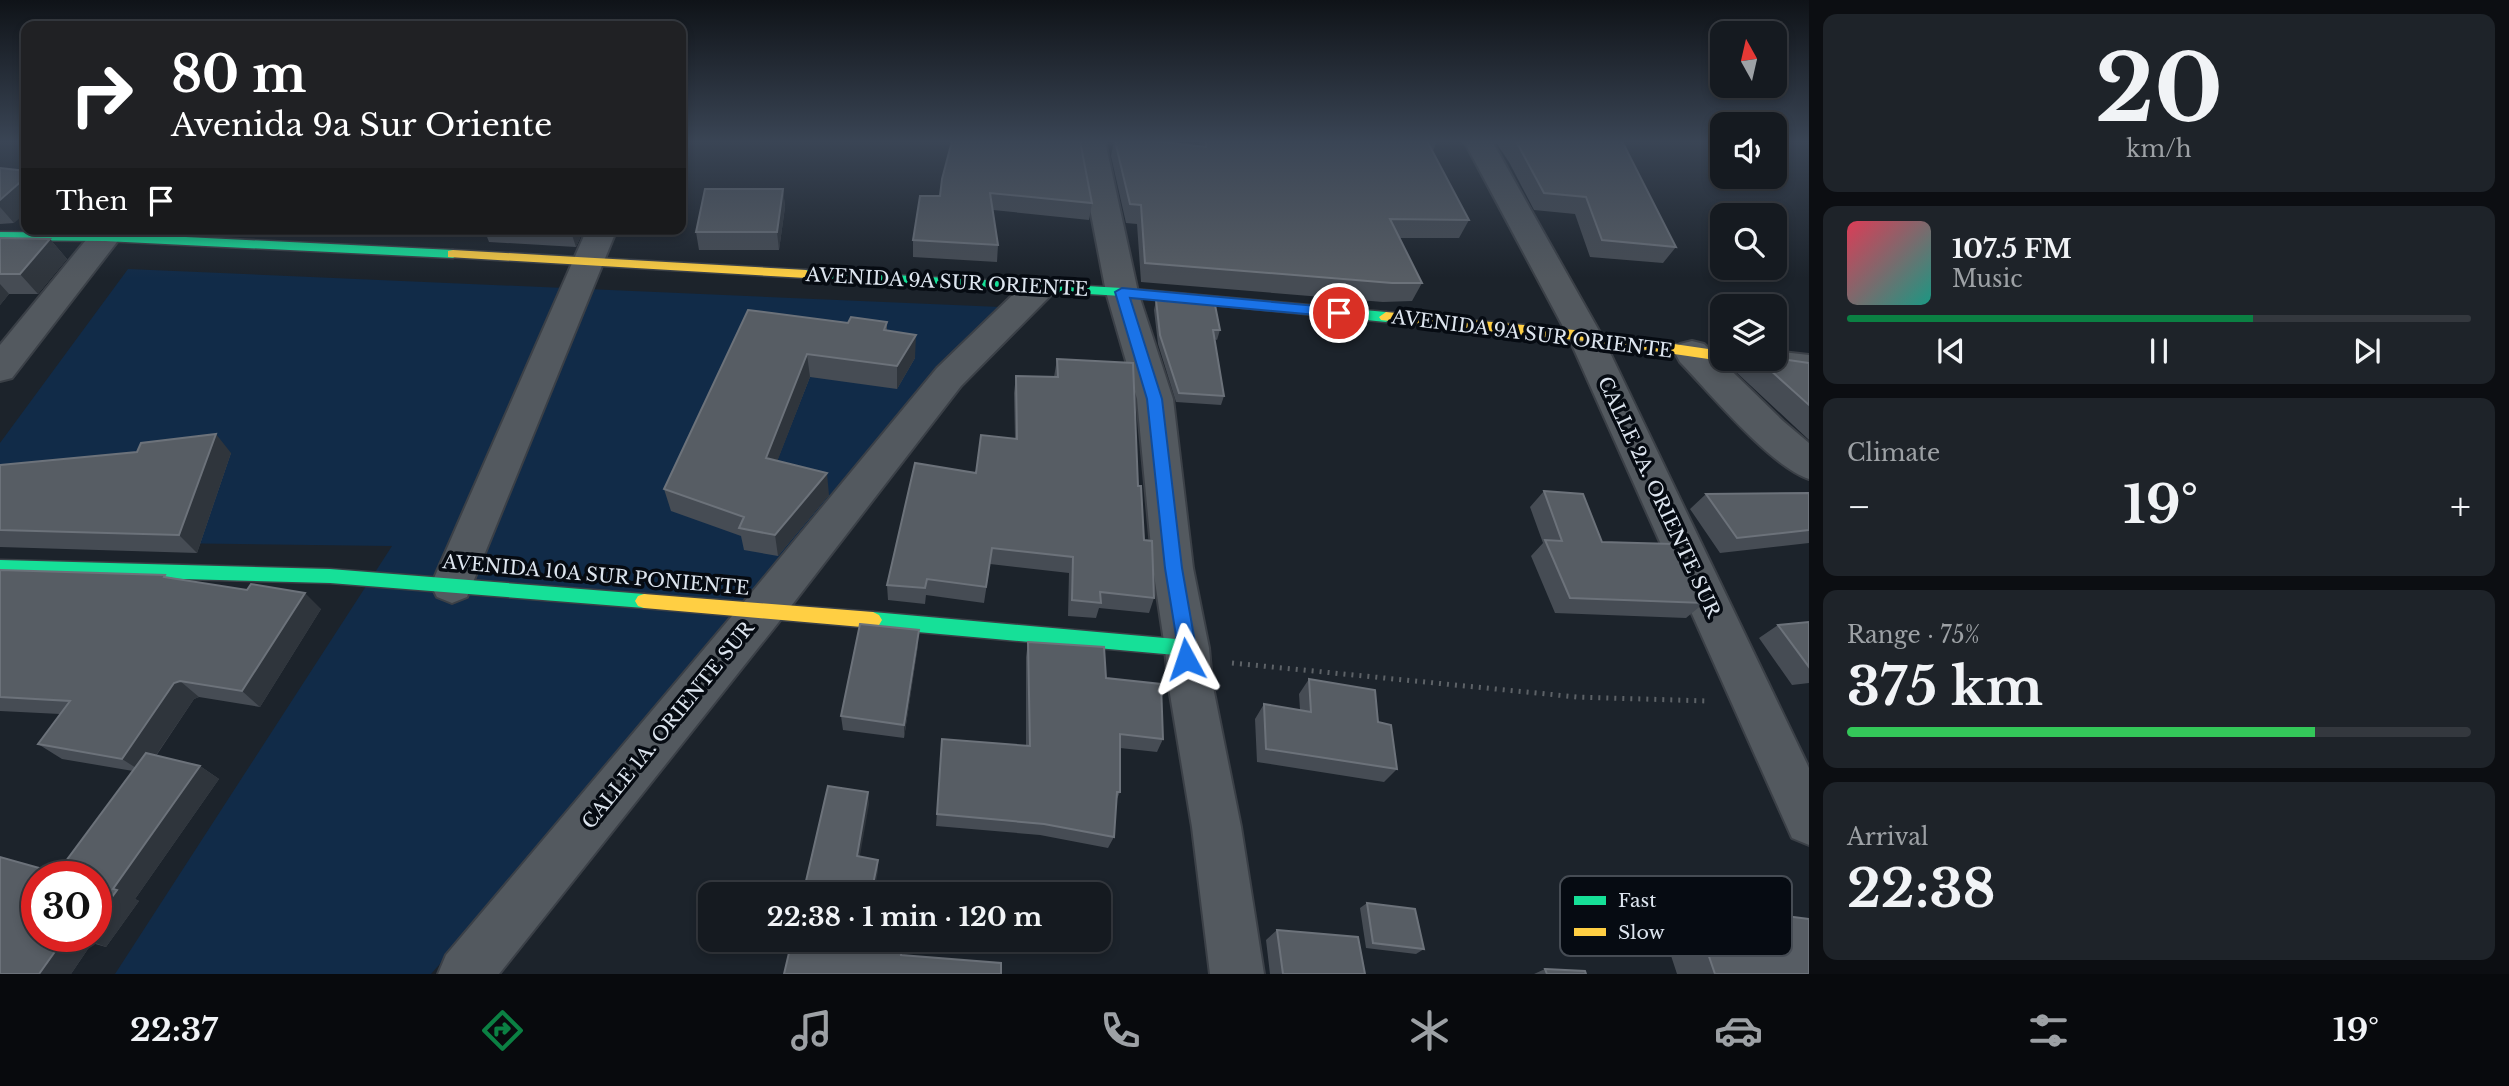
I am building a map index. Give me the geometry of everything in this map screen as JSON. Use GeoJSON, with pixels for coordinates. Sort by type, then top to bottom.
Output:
{"type":"FeatureCollection","features":[{"type":"Feature","properties":{"kind":"street"},"geometry":{"type":"LineString","coordinates":[[1100,186],[1122,292],[1155,399],[1173,568],[1228,896],[1237,974]]}},
{"type":"Feature","properties":{"kind":"street","name":"CALLE 2A. ORIENTE SUR"},"geometry":{"type":"LineString","coordinates":[[1503,186],[1584,336],[1809,821]]}},
{"type":"Feature","properties":{"kind":"street","name":"AVENIDA 9A SUR ORIENTE"},"geometry":{"type":"LineString","coordinates":[[0,236],[36,235]]}},
{"type":"Feature","properties":{"kind":"street"},"geometry":{"type":"LineString","coordinates":[[0,369],[107,235]]}},
{"type":"Feature","properties":{"kind":"street","name":"AVENIDA 9A SUR ORIENTE"},"geometry":{"type":"LineString","coordinates":[[190,235],[595,245],[1038,288],[1122,292],[1584,336],[1707,354]]}},
{"type":"Feature","properties":{"kind":"street"},"geometry":{"type":"LineString","coordinates":[[452,585],[595,245]]}},
{"type":"Feature","properties":{"kind":"street","name":"CALLE 1A. ORIENTE SUR"},"geometry":{"type":"LineString","coordinates":[[464,974],[763,610],[949,377],[1038,288]]}},
{"type":"Feature","properties":{"kind":"street"},"geometry":{"type":"LineString","coordinates":[[1707,354],[1770,431],[1809,464]]}},
{"type":"Feature","properties":{"kind":"street"},"geometry":{"type":"LineString","coordinates":[[1787,364],[1809,367]]}},
{"type":"Feature","properties":{"kind":"street","name":"AVENIDA 10A SUR PONIENTE"},"geometry":{"type":"LineString","coordinates":[[0,568],[330,576],[763,610],[1187,654]]}},
{"type":"Feature","properties":{"kind":"path"},"geometry":{"type":"LineString","coordinates":[[1187,654],[1577,697],[1754,702]]}},
{"type":"Feature","properties":{"kind":"shaded area"},"geometry":{"type":"Polygon","coordinates":[[[128,269],[1022,308],[431,974],[115,974],[392,546],[92,542],[0,469],[0,443],[128,269]]]}},
{"type":"Feature","properties":{"kind":"building"},"geometry":{"type":"Polygon","coordinates":[[[0,186],[15,186],[0,200],[0,186]]]}},
{"type":"Feature","properties":{"kind":"building"},"geometry":{"type":"Polygon","coordinates":[[[941,186],[1089,186],[1092,203],[990,193],[998,245],[913,240],[920,196],[940,196],[941,186]]]}},
{"type":"Feature","properties":{"kind":"building"},"geometry":{"type":"Polygon","coordinates":[[[1126,186],[1451,186],[1469,220],[1390,219],[1422,283],[1392,283],[1145,263],[1141,205],[1130,204],[1126,186]]]}},
{"type":"Feature","properties":{"kind":"building"},"geometry":{"type":"Polygon","coordinates":[[[1540,186],[1645,186],[1676,247],[1602,240],[1586,197],[1544,193],[1540,186]]]}},
{"type":"Feature","properties":{"kind":"building"},"geometry":{"type":"Polygon","coordinates":[[[705,189],[783,189],[777,232],[696,232],[705,189]]]}},
{"type":"Feature","properties":{"kind":"building"},"geometry":{"type":"Polygon","coordinates":[[[0,238],[50,239],[20,274],[0,274],[0,238]]]}},
{"type":"Feature","properties":{"kind":"building"},"geometry":{"type":"Polygon","coordinates":[[[1156,300],[1215,305],[1220,330],[1213,330],[1224,396],[1179,393],[1160,335],[1156,300]]]}},
{"type":"Feature","properties":{"kind":"building"},"geometry":{"type":"Polygon","coordinates":[[[748,310],[848,323],[851,317],[887,322],[884,330],[916,335],[897,366],[807,354],[766,458],[827,473],[775,535],[739,528],[744,517],[664,489],[748,310]]]}},
{"type":"Feature","properties":{"kind":"building"},"geometry":{"type":"Polygon","coordinates":[[[1057,359],[1133,363],[1138,486],[1141,486],[1144,540],[1152,541],[1154,598],[1100,592],[1101,603],[1072,600],[1073,557],[992,548],[986,587],[927,579],[925,588],[887,585],[915,463],[976,473],[981,435],[1017,439],[1016,376],[1058,377],[1057,359]]]}},
{"type":"Feature","properties":{"kind":"building"},"geometry":{"type":"Polygon","coordinates":[[[1787,360],[1809,363],[1809,405],[1771,371],[1787,371],[1787,360]]]}},
{"type":"Feature","properties":{"kind":"building"},"geometry":{"type":"Polygon","coordinates":[[[216,434],[179,535],[0,530],[0,465],[137,452],[141,443],[216,434]]]}},
{"type":"Feature","properties":{"kind":"building"},"geometry":{"type":"Polygon","coordinates":[[[1544,491],[1583,494],[1602,542],[1673,544],[1704,603],[1570,598],[1545,540],[1562,541],[1544,491]]]}},
{"type":"Feature","properties":{"kind":"building"},"geometry":{"type":"Polygon","coordinates":[[[1809,493],[1809,530],[1737,538],[1706,494],[1809,493]]]}},
{"type":"Feature","properties":{"kind":"building"},"geometry":{"type":"Polygon","coordinates":[[[0,570],[165,575],[164,577],[247,590],[251,584],[305,593],[242,691],[180,681],[174,683],[122,759],[38,744],[70,701],[0,697],[0,570]]]}},
{"type":"Feature","properties":{"kind":"building"},"geometry":{"type":"Polygon","coordinates":[[[1809,622],[1809,667],[1778,625],[1809,622]]]}},
{"type":"Feature","properties":{"kind":"building"},"geometry":{"type":"Polygon","coordinates":[[[860,624],[919,630],[904,725],[841,716],[860,624]]]}},
{"type":"Feature","properties":{"kind":"building"},"geometry":{"type":"Polygon","coordinates":[[[1028,642],[1104,647],[1106,678],[1161,684],[1163,739],[1120,734],[1120,792],[1117,792],[1114,837],[1044,824],[937,814],[942,739],[1030,746],[1028,642]]]}},
{"type":"Feature","properties":{"kind":"building"},"geometry":{"type":"Polygon","coordinates":[[[1309,679],[1375,690],[1378,722],[1391,725],[1397,769],[1266,749],[1264,704],[1311,712],[1309,679]]]}},
{"type":"Feature","properties":{"kind":"building"},"geometry":{"type":"Polygon","coordinates":[[[146,753],[200,766],[113,889],[117,890],[112,897],[112,861],[66,861],[146,753]]]}},
{"type":"Feature","properties":{"kind":"building"},"geometry":{"type":"Polygon","coordinates":[[[828,786],[868,792],[857,856],[878,860],[873,882],[806,882],[828,786]]]}},
{"type":"Feature","properties":{"kind":"building"},"geometry":{"type":"Polygon","coordinates":[[[0,857],[21,863],[21,952],[55,952],[39,974],[0,974],[0,857]]]}},
{"type":"Feature","properties":{"kind":"building"},"geometry":{"type":"Polygon","coordinates":[[[1367,903],[1415,909],[1424,949],[1373,943],[1367,903]]]}},
{"type":"Feature","properties":{"kind":"building"},"geometry":{"type":"Polygon","coordinates":[[[1792,917],[1809,919],[1809,974],[1715,974],[1709,956],[1792,956],[1792,917]]]}},
{"type":"Feature","properties":{"kind":"building"},"geometry":{"type":"Polygon","coordinates":[[[1277,930],[1358,937],[1365,974],[1283,974],[1277,930]]]}},
{"type":"Feature","properties":{"kind":"building"},"geometry":{"type":"Polygon","coordinates":[[[789,952],[901,952],[901,955],[1001,963],[1001,974],[784,974],[789,952]]]}},
{"type":"Feature","properties":{"kind":"building"},"geometry":{"type":"Polygon","coordinates":[[[1545,969],[1585,971],[1586,974],[1547,974],[1545,969]]]}},
{"type":"Feature","properties":{"kind":"traffic: fast"},"geometry":{"type":"LineString","coordinates":[[0,236],[105,237],[453,254]]}},
{"type":"Feature","properties":{"kind":"traffic: fast"},"geometry":{"type":"LineString","coordinates":[[806,274],[1122,292],[1386,317]]}},
{"type":"Feature","properties":{"kind":"traffic: fast"},"geometry":{"type":"LineString","coordinates":[[0,567],[330,576],[644,601]]}},
{"type":"Feature","properties":{"kind":"traffic: fast"},"geometry":{"type":"LineString","coordinates":[[873,620],[1187,648]]}},
{"type":"Feature","properties":{"kind":"traffic: slow"},"geometry":{"type":"LineString","coordinates":[[453,254],[806,274]]}},
{"type":"Feature","properties":{"kind":"traffic: slow"},"geometry":{"type":"LineString","coordinates":[[1386,317],[1585,336],[1710,354]]}},
{"type":"Feature","properties":{"kind":"traffic: slow"},"geometry":{"type":"LineString","coordinates":[[644,601],[873,620]]}},
{"type":"Feature","properties":{"kind":"route"},"geometry":{"type":"LineString","coordinates":[[1186,659],[1187,648],[1173,568],[1155,399],[1122,292],[1339,313]]}}]}
